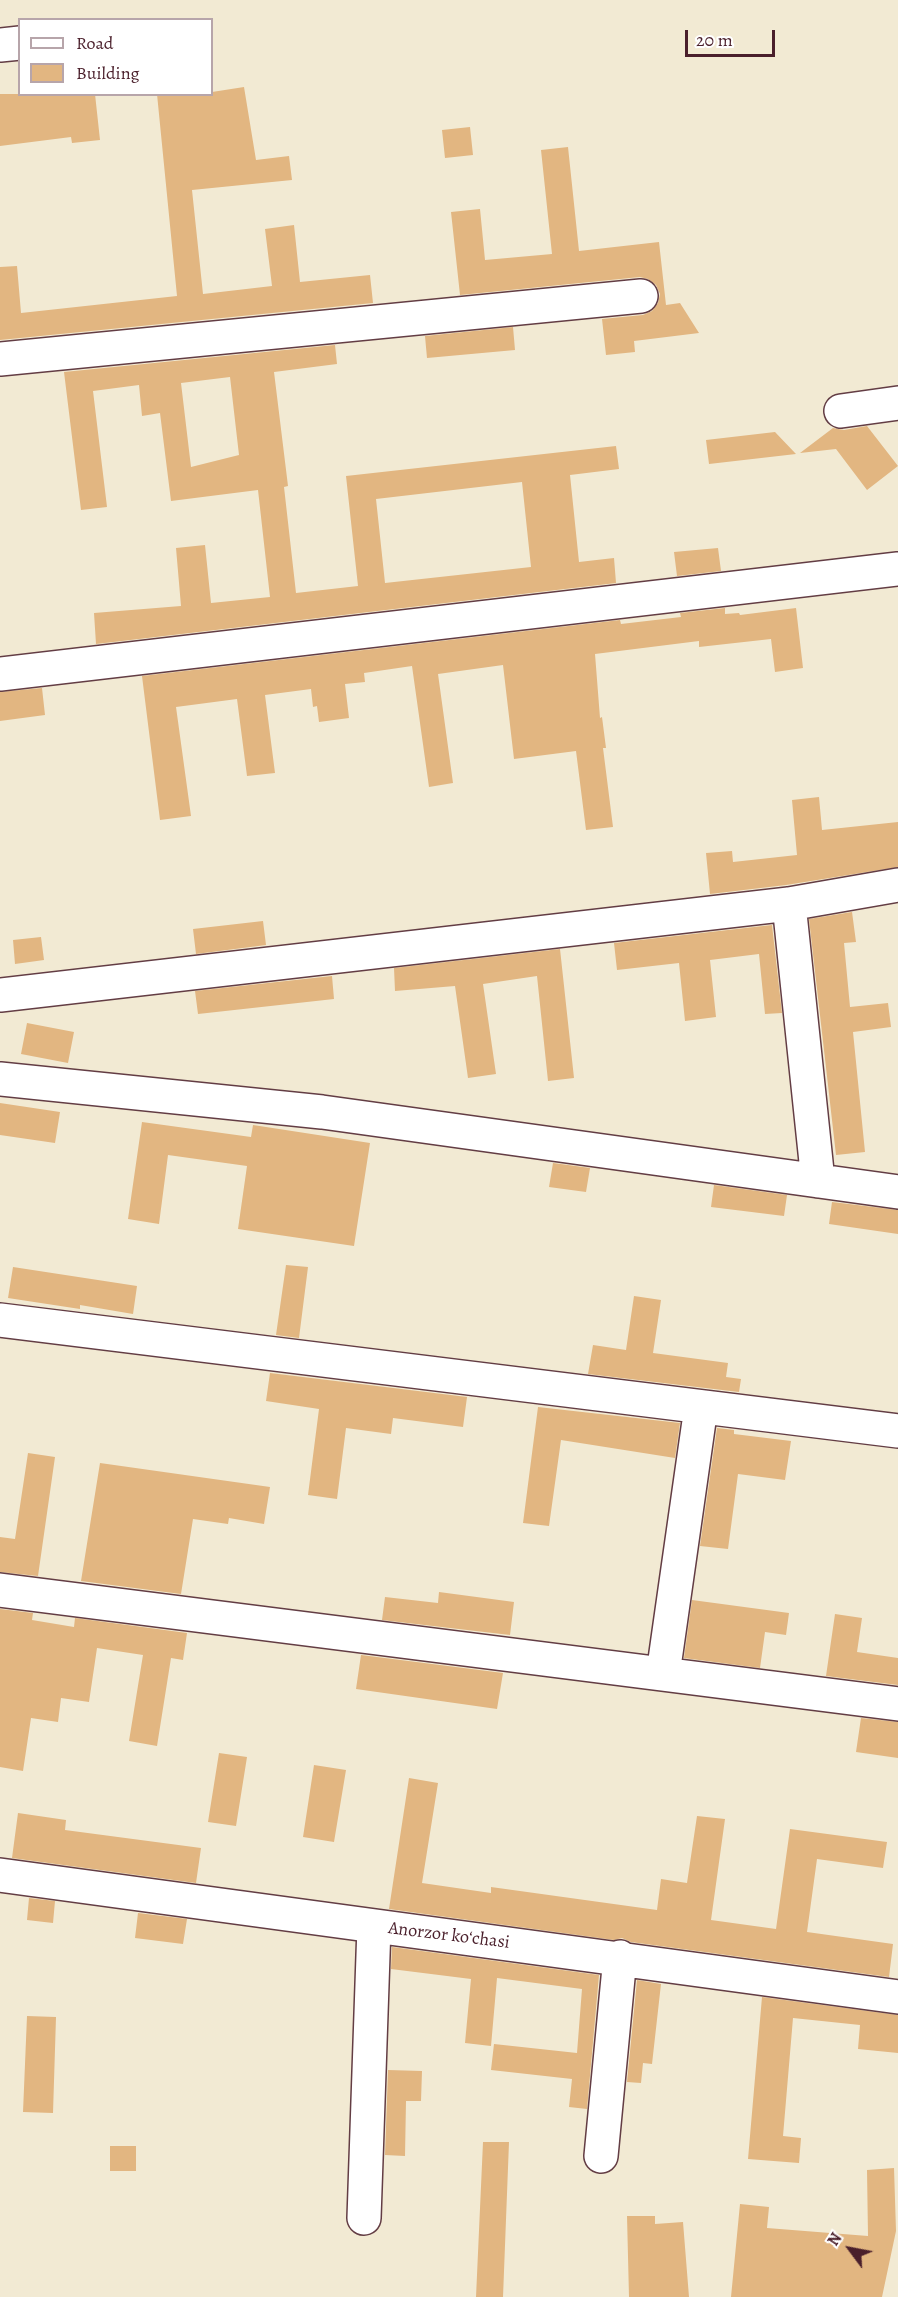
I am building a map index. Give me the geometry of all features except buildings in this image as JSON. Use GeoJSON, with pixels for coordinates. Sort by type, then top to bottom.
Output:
{"type":"FeatureCollection","features":[{"type":"Feature","properties":{"kind":"street"},"geometry":{"type":"LineString","coordinates":[[0,45],[18,43]]}},
{"type":"Feature","properties":{"kind":"street"},"geometry":{"type":"LineString","coordinates":[[0,359],[641,296]]}},
{"type":"Feature","properties":{"kind":"street"},"geometry":{"type":"LineString","coordinates":[[841,411],[898,402]]}},
{"type":"Feature","properties":{"kind":"street"},"geometry":{"type":"LineString","coordinates":[[0,674],[898,569]]}},
{"type":"Feature","properties":{"kind":"street"},"geometry":{"type":"LineString","coordinates":[[0,996],[789,904],[898,885]]}},
{"type":"Feature","properties":{"kind":"street"},"geometry":{"type":"LineString","coordinates":[[789,904],[818,1181]]}},
{"type":"Feature","properties":{"kind":"street"},"geometry":{"type":"LineString","coordinates":[[0,1079],[322,1112],[898,1192]]}},
{"type":"Feature","properties":{"kind":"street"},"geometry":{"type":"LineString","coordinates":[[0,1320],[898,1431]]}},
{"type":"Feature","properties":{"kind":"street"},"geometry":{"type":"LineString","coordinates":[[663,1674],[701,1407]]}},
{"type":"Feature","properties":{"kind":"street"},"geometry":{"type":"LineString","coordinates":[[0,1590],[898,1704]]}},
{"type":"Feature","properties":{"kind":"street","name":"Anorzor koʻchasi"},"geometry":{"type":"LineString","coordinates":[[0,1875],[898,1996]]}},
{"type":"Feature","properties":{"kind":"street"},"geometry":{"type":"LineString","coordinates":[[364,2218],[374,1926]]}},
{"type":"Feature","properties":{"kind":"street"},"geometry":{"type":"LineString","coordinates":[[601,2156],[620,1957]]}}]}
